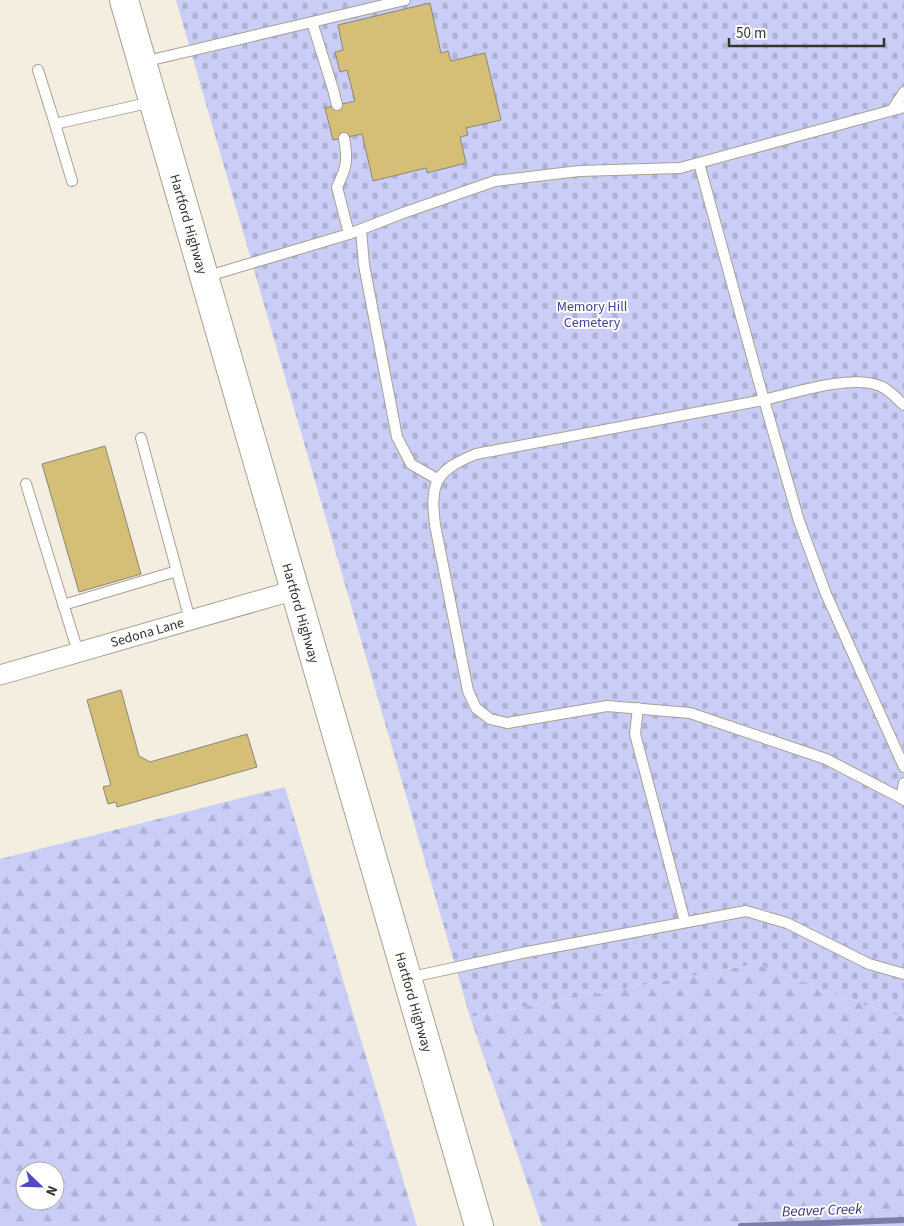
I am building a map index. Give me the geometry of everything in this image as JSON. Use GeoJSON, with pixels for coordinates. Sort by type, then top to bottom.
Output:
{"type":"FeatureCollection","features":[{"type":"Feature","properties":{"kind":"main road","name":"Hartford Highway"},"geometry":{"type":"LineString","coordinates":[[124,0],[479,1226]]}},
{"type":"Feature","properties":{"kind":"street","name":"Sedona Lane"},"geometry":{"type":"LineString","coordinates":[[0,675],[295,590]]}},
{"type":"Feature","properties":{"kind":"lane"},"geometry":{"type":"LineString","coordinates":[[142,63],[404,0]]}},
{"type":"Feature","properties":{"kind":"lane"},"geometry":{"type":"LineString","coordinates":[[312,22],[337,105]]}},
{"type":"Feature","properties":{"kind":"lane"},"geometry":{"type":"LineString","coordinates":[[38,70],[72,181]]}},
{"type":"Feature","properties":{"kind":"lane"},"geometry":{"type":"LineString","coordinates":[[892,110],[904,92]]}},
{"type":"Feature","properties":{"kind":"lane"},"geometry":{"type":"LineString","coordinates":[[55,124],[153,102]]}},
{"type":"Feature","properties":{"kind":"lane"},"geometry":{"type":"LineString","coordinates":[[205,278],[361,230],[495,180],[579,171],[680,168],[904,107]]}},
{"type":"Feature","properties":{"kind":"lane"},"geometry":{"type":"LineString","coordinates":[[344,138],[347,155],[345,172],[337,188],[349,234]]}},
{"type":"Feature","properties":{"kind":"lane"},"geometry":{"type":"LineString","coordinates":[[699,163],[764,400],[800,521],[826,594],[904,767]]}},
{"type":"Feature","properties":{"kind":"lane"},"geometry":{"type":"LineString","coordinates":[[361,230],[364,266],[397,438],[411,464],[437,479]]}},
{"type":"Feature","properties":{"kind":"lane"},"geometry":{"type":"LineString","coordinates":[[904,405],[880,386],[863,382],[845,382],[764,400],[476,454],[454,463],[437,479],[432,502],[468,691],[476,708],[490,719],[507,723],[607,706],[690,713],[826,759],[902,799],[904,783]]}},
{"type":"Feature","properties":{"kind":"lane"},"geometry":{"type":"LineString","coordinates":[[141,438],[190,620]]}},
{"type":"Feature","properties":{"kind":"lane"},"geometry":{"type":"LineString","coordinates":[[26,484],[78,652]]}},
{"type":"Feature","properties":{"kind":"lane"},"geometry":{"type":"LineString","coordinates":[[63,605],[177,571]]}},
{"type":"Feature","properties":{"kind":"lane"},"geometry":{"type":"LineString","coordinates":[[638,708],[635,734],[685,922]]}},
{"type":"Feature","properties":{"kind":"lane"},"geometry":{"type":"LineString","coordinates":[[406,978],[522,953],[746,911],[787,924],[869,964],[904,974]]}},
{"type":"Feature","properties":{"kind":"green space","name":"Memory Hill Cemetery"},"geometry":{"type":"Polygon","coordinates":[[[176,0],[904,0],[904,1017],[871,1007],[756,964],[470,1017],[176,0]]]}},
{"type":"Feature","properties":{"kind":"green space"},"geometry":{"type":"Polygon","coordinates":[[[285,787],[417,1226],[0,1226],[0,859],[285,787]]]}},
{"type":"Feature","properties":{"kind":"green space"},"geometry":{"type":"Polygon","coordinates":[[[756,964],[871,1007],[904,1017],[904,1226],[542,1226],[470,1017],[756,964]]]}},
{"type":"Feature","properties":{"kind":"building"},"geometry":{"type":"Polygon","coordinates":[[[430,3],[441,53],[448,51],[451,61],[485,53],[501,120],[466,128],[468,135],[460,137],[466,163],[427,173],[426,168],[373,181],[362,134],[333,140],[325,108],[355,101],[347,70],[340,72],[335,52],[343,50],[338,25],[430,3]]]}},
{"type":"Feature","properties":{"kind":"building"},"geometry":{"type":"Polygon","coordinates":[[[105,446],[141,574],[79,592],[42,464],[105,446]]]}},
{"type":"Feature","properties":{"kind":"building"},"geometry":{"type":"Polygon","coordinates":[[[121,690],[139,756],[150,762],[247,734],[257,767],[117,807],[116,802],[108,804],[103,787],[111,785],[87,700],[121,690]]]}},
{"type":"Feature","properties":{"kind":"waterway","name":"Beaver Creek"},"geometry":{"type":"LineString","coordinates":[[741,1226],[904,1220]]}}]}
